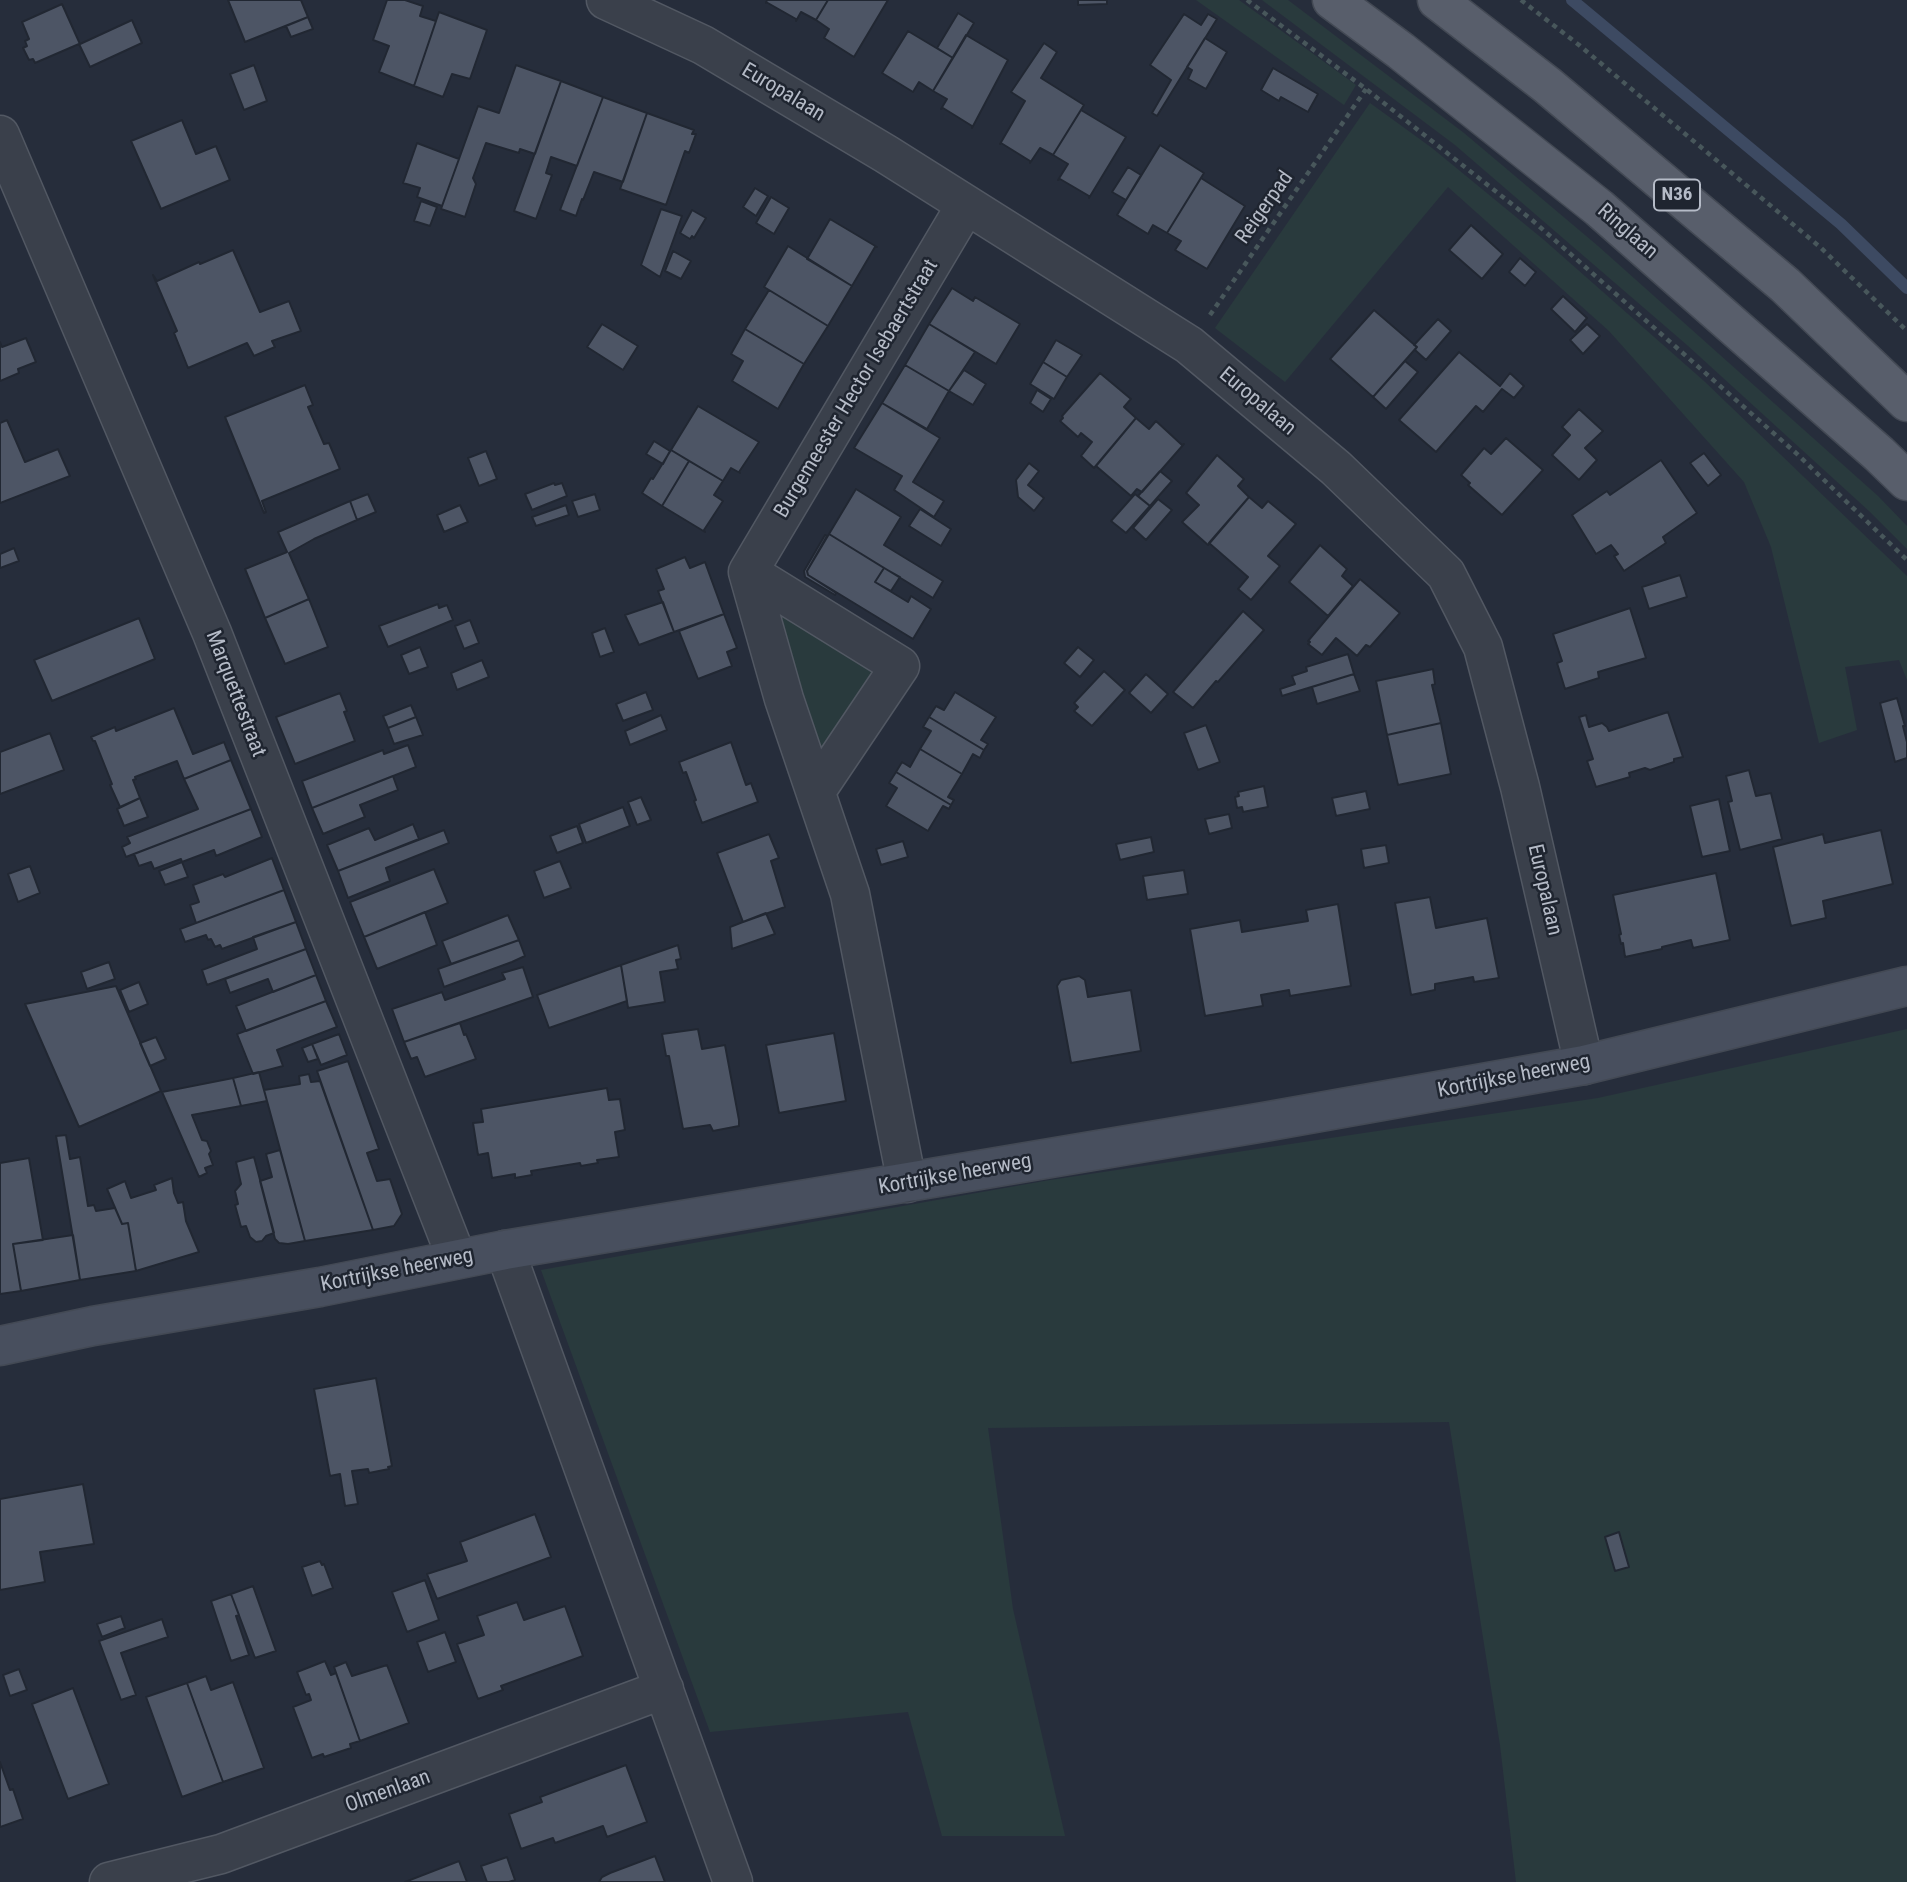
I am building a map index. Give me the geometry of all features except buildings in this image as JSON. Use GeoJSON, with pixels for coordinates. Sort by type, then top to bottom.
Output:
{"type":"FeatureCollection","features":[{"type":"Feature","properties":{"kind":"main road","name":"Ringlaan"},"geometry":{"type":"LineString","coordinates":[[1332,0],[1401,51],[1599,208],[1907,481]]}},
{"type":"Feature","properties":{"kind":"main road","name":"N36"},"geometry":{"type":"LineString","coordinates":[[1437,0],[1547,85],[1785,285],[1907,402]]}},
{"type":"Feature","properties":{"kind":"street","name":"Europalaan"},"geometry":{"type":"LineString","coordinates":[[606,0],[703,45],[886,154],[1189,345],[1336,468],[1446,574],[1483,647],[1520,787],[1584,1065]]}},
{"type":"Feature","properties":{"kind":"street","name":"Marquettestraat"},"geometry":{"type":"LineString","coordinates":[[0,135],[212,633],[457,1259]]}},
{"type":"Feature","properties":{"kind":"street","name":"Burgemeester Hector Isebaertstraat"},"geometry":{"type":"LineString","coordinates":[[748,572],[966,205]]}},
{"type":"Feature","properties":{"kind":"street"},"geometry":{"type":"LineString","coordinates":[[748,572],[900,666],[816,791]]}},
{"type":"Feature","properties":{"kind":"street"},"geometry":{"type":"LineString","coordinates":[[748,572],[784,699],[850,894],[907,1183]]}},
{"type":"Feature","properties":{"kind":"street","name":"Kortrijkse heerweg"},"geometry":{"type":"LineString","coordinates":[[0,1346],[93,1325],[320,1287],[505,1250],[1264,1122],[1584,1065],[1907,985]]}},
{"type":"Feature","properties":{"kind":"street"},"geometry":{"type":"LineString","coordinates":[[505,1250],[733,1882]]}},
{"type":"Feature","properties":{"kind":"street","name":"Olmenlaan"},"geometry":{"type":"LineString","coordinates":[[109,1882],[221,1854],[664,1689]]}},
{"type":"Feature","properties":{"kind":"path"},"geometry":{"type":"LineString","coordinates":[[1247,0],[1366,89],[1542,229],[1796,453],[1907,559]]}},
{"type":"Feature","properties":{"kind":"path"},"geometry":{"type":"LineString","coordinates":[[1521,0],[1820,247],[1907,331]]}},
{"type":"Feature","properties":{"kind":"path","name":"Reigerpad"},"geometry":{"type":"LineString","coordinates":[[1189,345],[1366,89]]}},
{"type":"Feature","properties":{"kind":"shaded area"},"geometry":{"type":"Polygon","coordinates":[[[1196,0],[1239,0],[1356,85],[1344,105],[1196,0]]]}},
{"type":"Feature","properties":{"kind":"shaded area"},"geometry":{"type":"Polygon","coordinates":[[[1262,0],[1288,0],[1464,133],[1598,246],[1878,496],[1907,526],[1907,549],[1687,345],[1455,145],[1262,0]]]}},
{"type":"Feature","properties":{"kind":"shaded area"},"geometry":{"type":"Polygon","coordinates":[[[1370,103],[1432,148],[1544,240],[1704,381],[1907,576],[1907,680],[1899,660],[1845,667],[1857,730],[1819,743],[1771,547],[1744,482],[1609,331],[1448,187],[1285,382],[1215,328],[1370,103]]]}},
{"type":"Feature","properties":{"kind":"shaded area"},"geometry":{"type":"Polygon","coordinates":[[[780,612],[870,667],[877,677],[824,757],[771,615],[780,612]]]}},
{"type":"Feature","properties":{"kind":"shaded area"},"geometry":{"type":"Polygon","coordinates":[[[1907,1029],[1907,1882],[1516,1882],[1500,1745],[1449,1422],[988,1428],[1013,1609],[1065,1836],[942,1836],[908,1712],[710,1732],[541,1270],[1050,1180],[1598,1098],[1907,1029]]]}},
{"type":"Feature","properties":{"kind":"waterway"},"geometry":{"type":"LineString","coordinates":[[1572,0],[1841,224],[1907,288]]}}]}
